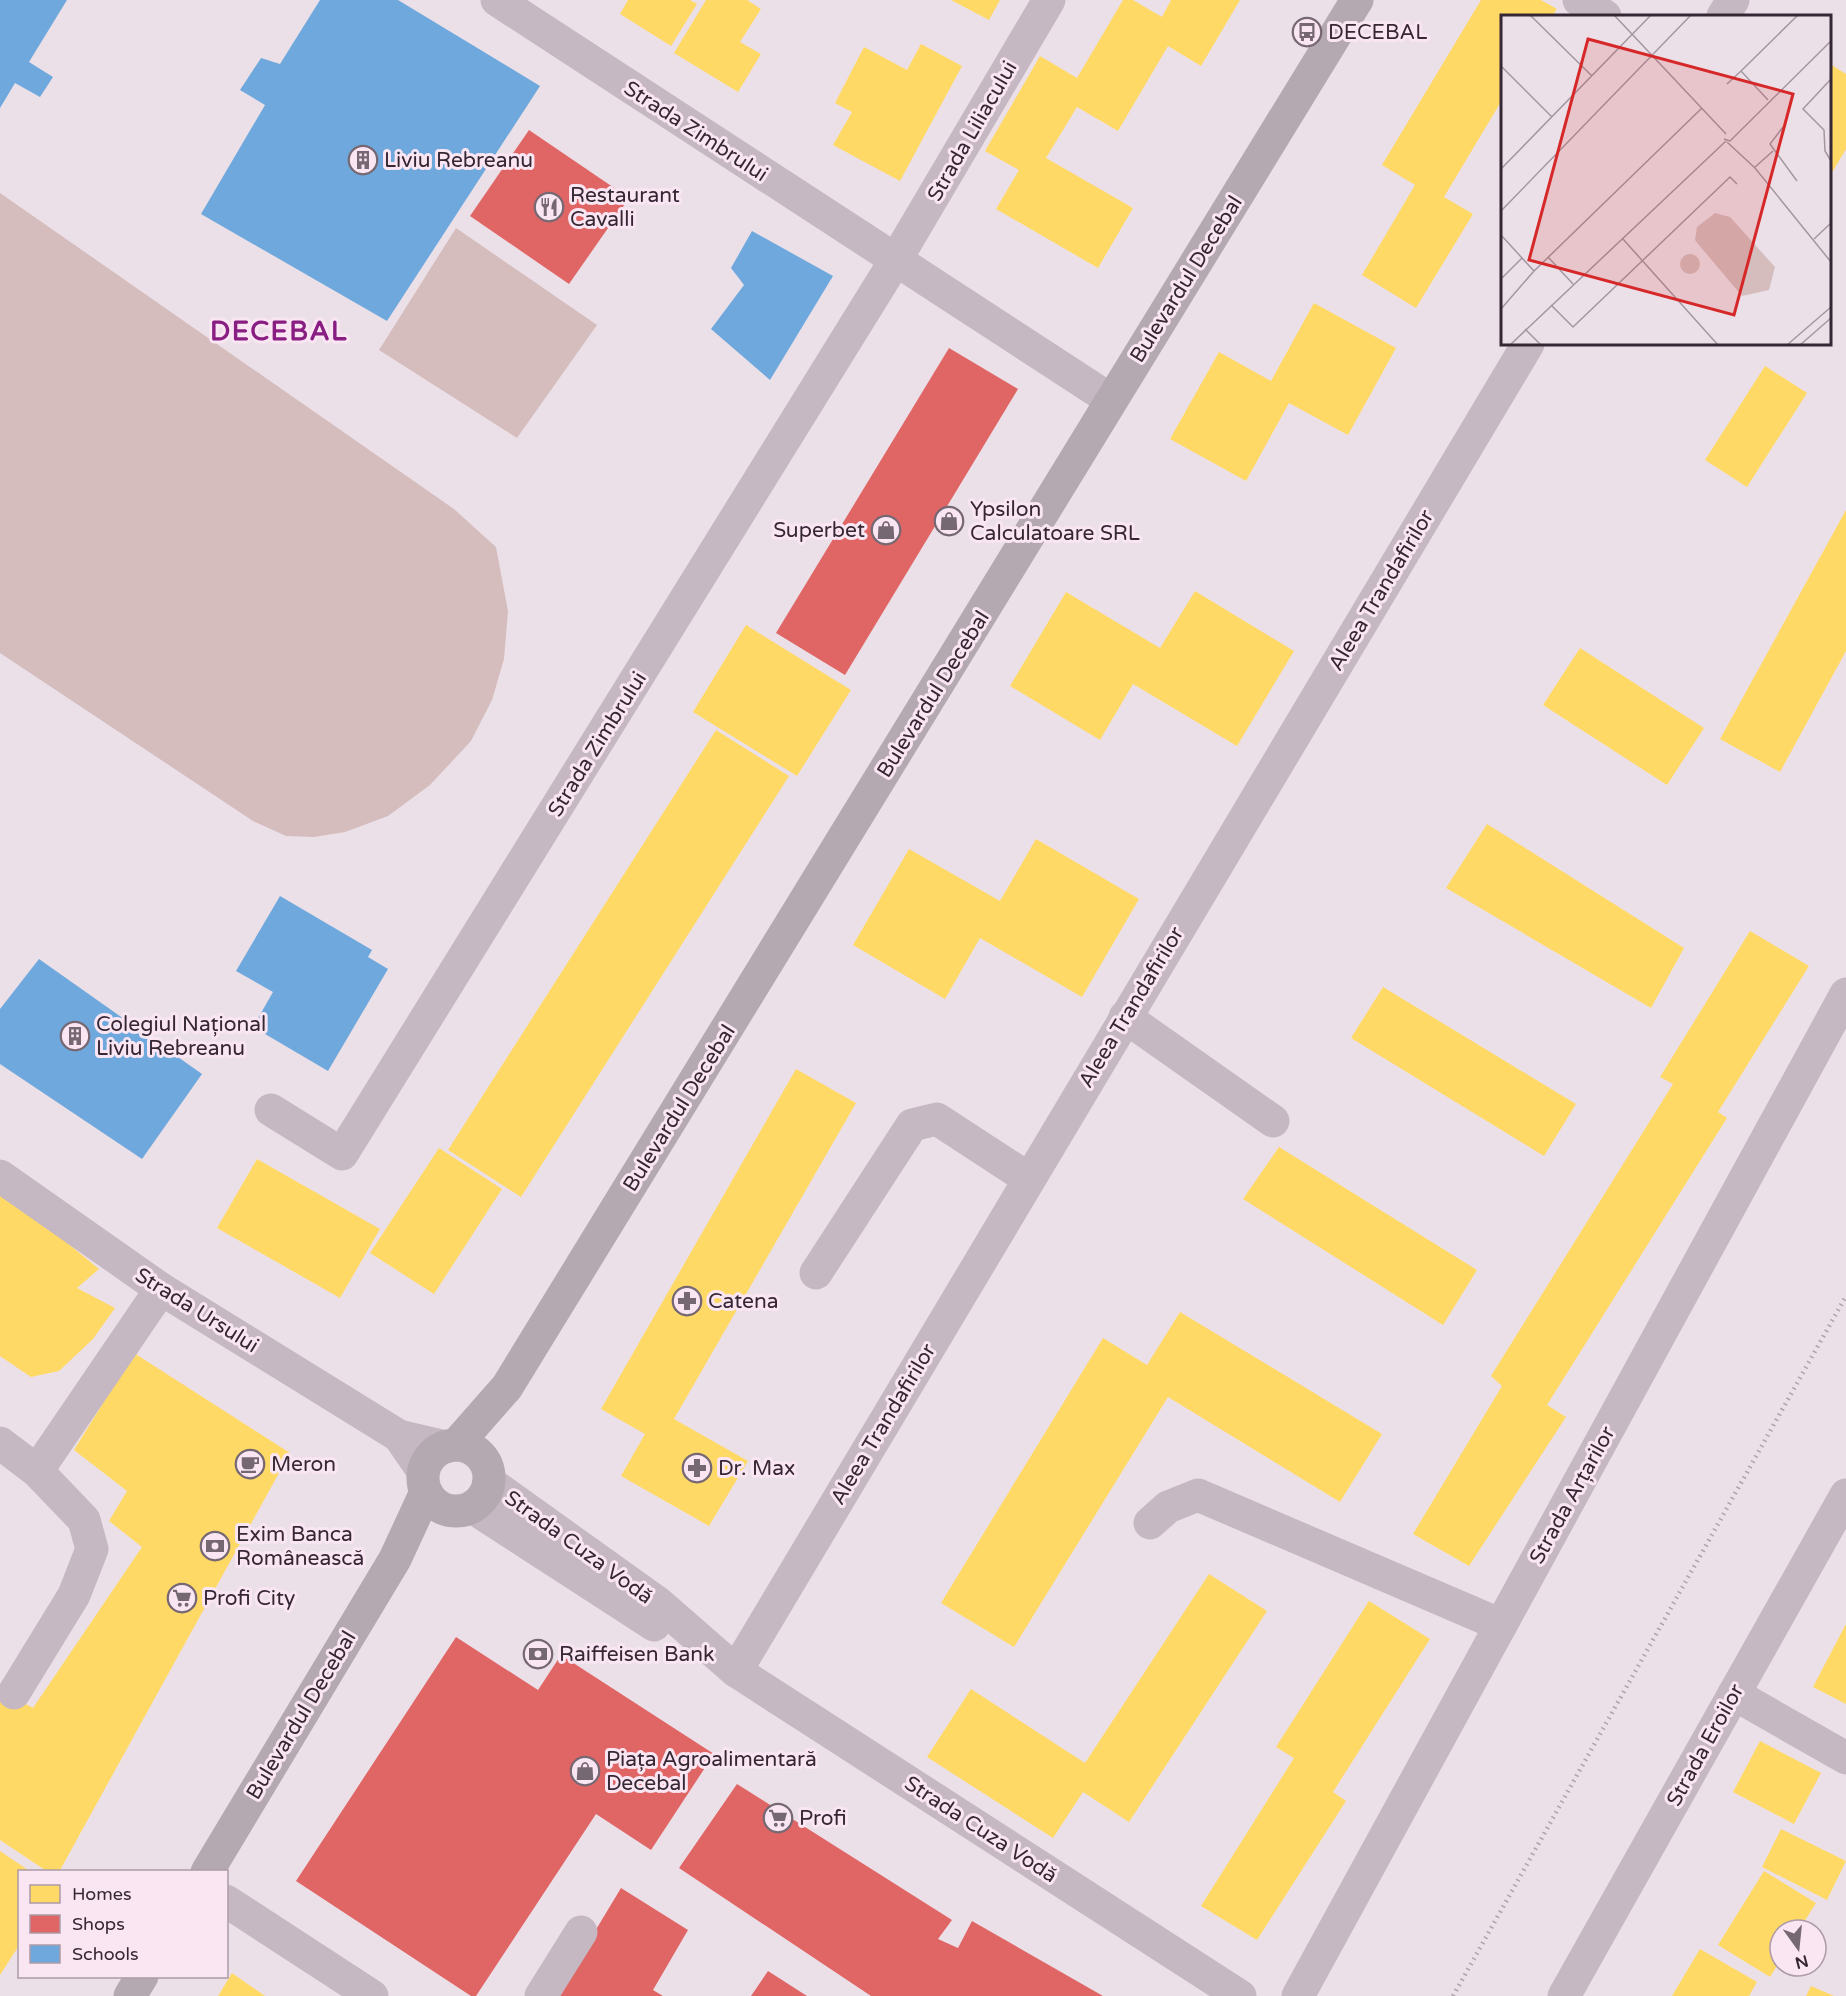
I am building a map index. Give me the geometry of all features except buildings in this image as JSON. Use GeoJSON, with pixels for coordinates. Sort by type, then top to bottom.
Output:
{"type":"FeatureCollection","features":[{"type":"Feature","properties":{"kind":"main road","name":"Bulevardul Decebal"},"geometry":{"type":"LineString","coordinates":[[208,1870],[395,1559],[456,1477],[507,1387],[1358,0]]}},
{"type":"Feature","properties":{"kind":"main road"},"geometry":{"type":"LineString","coordinates":[[130,1996],[141,1978]]}},
{"type":"Feature","properties":{"kind":"street","name":"Strada Zimbrului"},"geometry":{"type":"LineString","coordinates":[[497,0],[895,261],[1068,369],[1111,400]]}},
{"type":"Feature","properties":{"kind":"street","name":"Strada Liliacului"},"geometry":{"type":"LineString","coordinates":[[895,261],[1049,0]]}},
{"type":"Feature","properties":{"kind":"street"},"geometry":{"type":"LineString","coordinates":[[1579,0],[1603,15]]}},
{"type":"Feature","properties":{"kind":"street"},"geometry":{"type":"LineString","coordinates":[[1724,15],[1733,0]]}},
{"type":"Feature","properties":{"kind":"street","name":"Strada Zimbrului"},"geometry":{"type":"LineString","coordinates":[[271,1110],[342,1154],[895,261]]}},
{"type":"Feature","properties":{"kind":"street","name":"Aleea Trandafirilor"},"geometry":{"type":"LineString","coordinates":[[729,1666],[1029,1179],[1527,345]]}},
{"type":"Feature","properties":{"kind":"street","name":"Strada Arțarilor"},"geometry":{"type":"LineString","coordinates":[[1298,1996],[1846,994]]}},
{"type":"Feature","properties":{"kind":"street"},"geometry":{"type":"LineString","coordinates":[[1125,1017],[1273,1121]]}},
{"type":"Feature","properties":{"kind":"street"},"geometry":{"type":"LineString","coordinates":[[816,1273],[912,1125],[937,1119],[1029,1179]]}},
{"type":"Feature","properties":{"kind":"street","name":"Strada Ursului"},"geometry":{"type":"LineString","coordinates":[[0,1176],[161,1289],[399,1436],[456,1477]]}},
{"type":"Feature","properties":{"kind":"street"},"geometry":{"type":"LineString","coordinates":[[37,1471],[161,1289]]}},
{"type":"Feature","properties":{"kind":"street"},"geometry":{"type":"LineString","coordinates":[[0,1443],[37,1471],[84,1520],[92,1549],[74,1595],[14,1693]]}},
{"type":"Feature","properties":{"kind":"street","name":"Strada Cuza Vodă"},"geometry":{"type":"LineString","coordinates":[[456,1477],[647,1622],[729,1666],[1240,1996]]}},
{"type":"Feature","properties":{"kind":"street"},"geometry":{"type":"LineString","coordinates":[[1150,1523],[1168,1507],[1198,1495],[1501,1625]]}},
{"type":"Feature","properties":{"kind":"street","name":"Strada Eroilor"},"geometry":{"type":"LineString","coordinates":[[1564,1996],[1846,1495]]}},
{"type":"Feature","properties":{"kind":"street"},"geometry":{"type":"LineString","coordinates":[[1734,1694],[1846,1758]]}},
{"type":"Feature","properties":{"kind":"street"},"geometry":{"type":"LineString","coordinates":[[228,1902],[372,1996]]}},
{"type":"Feature","properties":{"kind":"street"},"geometry":{"type":"LineString","coordinates":[[541,1996],[581,1932]]}},
{"type":"Feature","properties":{"kind":"shaded area"},"geometry":{"type":"Polygon","coordinates":[[[0,193],[454,509],[496,547],[508,611],[504,659],[492,700],[471,741],[430,785],[388,816],[345,832],[314,837],[286,836],[253,821],[0,653],[0,193]]]}},
{"type":"Feature","properties":{"kind":"shaded area"},"geometry":{"type":"Polygon","coordinates":[[[456,228],[597,325],[517,438],[379,350],[456,228]]]}},
{"type":"Feature","properties":{"kind":"railway"},"geometry":{"type":"LineString","coordinates":[[1453,1996],[1846,1296]]}},
{"type":"Feature","properties":{"kind":"place","name":"DECEBAL"},"geometry":{"type":"Point","coordinates":[1307,32]}},
{"type":"Feature","properties":{"kind":"place","name":"Liviu Rebreanu"},"geometry":{"type":"Point","coordinates":[363,160]}},
{"type":"Feature","properties":{"kind":"place","name":"Restaurant Cavalli"},"geometry":{"type":"Point","coordinates":[549,207]}},
{"type":"Feature","properties":{"kind":"place","name":"Ypsilon Calculatoare SRL"},"geometry":{"type":"Point","coordinates":[949,521]}},
{"type":"Feature","properties":{"kind":"place","name":"Superbet"},"geometry":{"type":"Point","coordinates":[886,530]}},
{"type":"Feature","properties":{"kind":"place","name":"Colegiul Național Liviu Rebreanu"},"geometry":{"type":"Point","coordinates":[75,1036]}},
{"type":"Feature","properties":{"kind":"place","name":"Catena"},"geometry":{"type":"Point","coordinates":[687,1301]}},
{"type":"Feature","properties":{"kind":"place","name":"Meron"},"geometry":{"type":"Point","coordinates":[250,1464]}},
{"type":"Feature","properties":{"kind":"place","name":"Dr. Max"},"geometry":{"type":"Point","coordinates":[697,1468]}},
{"type":"Feature","properties":{"kind":"place","name":"Exim Banca Românească"},"geometry":{"type":"Point","coordinates":[215,1546]}},
{"type":"Feature","properties":{"kind":"place","name":"Profi City"},"geometry":{"type":"Point","coordinates":[182,1598]}},
{"type":"Feature","properties":{"kind":"place","name":"Raiffeisen Bank"},"geometry":{"type":"Point","coordinates":[538,1654]}},
{"type":"Feature","properties":{"kind":"place","name":"Piața Agroalimentară Decebal"},"geometry":{"type":"Point","coordinates":[585,1771]}},
{"type":"Feature","properties":{"kind":"place","name":"Profi"},"geometry":{"type":"Point","coordinates":[778,1818]}},
{"type":"Feature","properties":{"kind":"district","name":"DECEBAL"},"geometry":{"type":"Point","coordinates":[279,331]}}]}
